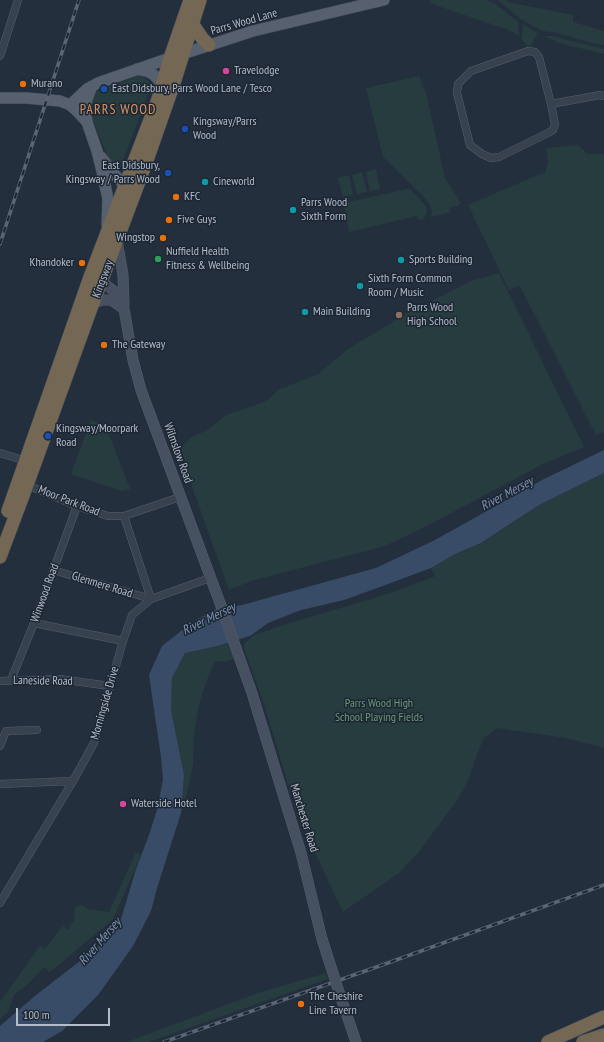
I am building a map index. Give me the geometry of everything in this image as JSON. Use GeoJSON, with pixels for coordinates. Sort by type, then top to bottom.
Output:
{"type":"FeatureCollection","features":[{"type":"Feature","properties":{"kind":"highway","name":"Kingsway"},"geometry":{"type":"LineString","coordinates":[[0,557],[94,303],[96,279],[117,241],[161,87],[190,0]]}},
{"type":"Feature","properties":{"kind":"highway","name":"Kingsway"},"geometry":{"type":"LineString","coordinates":[[0,532],[5,506],[26,461],[96,279],[108,231],[150,152],[200,0]]}},
{"type":"Feature","properties":{"kind":"highway"},"geometry":{"type":"LineString","coordinates":[[192,23],[202,38],[209,45]]}},
{"type":"Feature","properties":{"kind":"highway"},"geometry":{"type":"LineString","coordinates":[[548,1042],[604,1017]]}},
{"type":"Feature","properties":{"kind":"highway"},"geometry":{"type":"LineString","coordinates":[[583,1042],[604,1035]]}},
{"type":"Feature","properties":{"kind":"main road","name":"Parrs Wood Lane"},"geometry":{"type":"LineString","coordinates":[[70,105],[92,86],[136,69],[253,31],[384,0]]}},
{"type":"Feature","properties":{"kind":"main road"},"geometry":{"type":"LineString","coordinates":[[136,69],[147,71],[154,75],[160,82],[161,87]]}},
{"type":"Feature","properties":{"kind":"main road"},"geometry":{"type":"LineString","coordinates":[[92,86],[86,99],[87,122],[97,151],[107,191],[109,207],[107,223],[108,231]]}},
{"type":"Feature","properties":{"kind":"main road"},"geometry":{"type":"LineString","coordinates":[[0,98],[26,98],[60,101],[70,105],[87,122]]}},
{"type":"Feature","properties":{"kind":"main road"},"geometry":{"type":"LineString","coordinates":[[97,151],[114,174],[131,188]]}},
{"type":"Feature","properties":{"kind":"main road","name":"Wilmslow Road"},"geometry":{"type":"LineString","coordinates":[[117,241],[125,302],[124,309]]}},
{"type":"Feature","properties":{"kind":"main road","name":"Wilmslow Road"},"geometry":{"type":"LineString","coordinates":[[96,279],[114,291],[121,299],[141,390],[220,603]]}},
{"type":"Feature","properties":{"kind":"main road"},"geometry":{"type":"LineString","coordinates":[[94,303],[102,300],[111,300],[124,309]]}},
{"type":"Feature","properties":{"kind":"main road","name":"Manchester Road"},"geometry":{"type":"LineString","coordinates":[[220,603],[252,693],[301,854],[322,939],[356,1042]]}},
{"type":"Feature","properties":{"kind":"street"},"geometry":{"type":"LineString","coordinates":[[0,56],[18,0]]}},
{"type":"Feature","properties":{"kind":"street"},"geometry":{"type":"LineString","coordinates":[[531,51],[535,52],[539,57],[551,104],[555,124],[553,130],[499,157],[491,158],[482,154],[470,145],[457,93],[458,84],[470,71],[531,51]]}},
{"type":"Feature","properties":{"kind":"street"},"geometry":{"type":"LineString","coordinates":[[551,104],[600,95],[604,96]]}},
{"type":"Feature","properties":{"kind":"street"},"geometry":{"type":"LineString","coordinates":[[0,453],[26,461]]}},
{"type":"Feature","properties":{"kind":"street","name":"Moor Park Road"},"geometry":{"type":"LineString","coordinates":[[27,486],[77,506],[108,516],[124,516],[180,497]]}},
{"type":"Feature","properties":{"kind":"street","name":"Winwood Road"},"geometry":{"type":"LineString","coordinates":[[11,680],[34,623],[77,506]]}},
{"type":"Feature","properties":{"kind":"street"},"geometry":{"type":"LineString","coordinates":[[124,516],[151,599]]}},
{"type":"Feature","properties":{"kind":"street","name":"Glenmere Road"},"geometry":{"type":"LineString","coordinates":[[53,570],[151,599]]}},
{"type":"Feature","properties":{"kind":"street","name":"Morningside Drive"},"geometry":{"type":"LineString","coordinates":[[0,902],[73,781],[94,743],[123,641],[132,615],[151,599],[210,578]]}},
{"type":"Feature","properties":{"kind":"street"},"geometry":{"type":"LineString","coordinates":[[34,623],[123,641]]}},
{"type":"Feature","properties":{"kind":"street","name":"Laneside Road"},"geometry":{"type":"LineString","coordinates":[[0,681],[59,679],[110,686]]}},
{"type":"Feature","properties":{"kind":"street"},"geometry":{"type":"LineString","coordinates":[[0,746],[6,731],[37,730]]}},
{"type":"Feature","properties":{"kind":"street"},"geometry":{"type":"LineString","coordinates":[[0,784],[73,781]]}},
{"type":"Feature","properties":{"kind":"green space"},"geometry":{"type":"Polygon","coordinates":[[[431,0],[486,0],[494,3],[518,22],[519,36],[503,28],[438,6],[430,2],[431,0]]]}},
{"type":"Feature","properties":{"kind":"green space"},"geometry":{"type":"Polygon","coordinates":[[[497,0],[507,0],[508,2],[573,15],[573,22],[604,31],[604,45],[591,43],[558,33],[542,31],[521,19],[497,0]]]}},
{"type":"Feature","properties":{"kind":"green space"},"geometry":{"type":"Polygon","coordinates":[[[522,24],[537,33],[531,46],[527,47],[521,38],[523,31],[522,24]]]}},
{"type":"Feature","properties":{"kind":"green space"},"geometry":{"type":"Polygon","coordinates":[[[544,36],[551,36],[604,49],[604,54],[559,43],[544,36]]]}},
{"type":"Feature","properties":{"kind":"green space"},"geometry":{"type":"Polygon","coordinates":[[[137,76],[142,76],[149,81],[151,87],[120,169],[107,155],[88,108],[94,93],[97,91],[137,76]]]}},
{"type":"Feature","properties":{"kind":"green space"},"geometry":{"type":"Polygon","coordinates":[[[419,76],[426,93],[445,178],[461,203],[457,206],[449,208],[451,212],[431,217],[432,210],[425,198],[383,157],[366,88],[419,76]]]}},
{"type":"Feature","properties":{"kind":"green space"},"geometry":{"type":"Polygon","coordinates":[[[578,145],[588,154],[604,154],[604,432],[596,435],[520,286],[509,290],[468,205],[545,172],[548,163],[546,148],[578,145]]]}},
{"type":"Feature","properties":{"kind":"green space"},"geometry":{"type":"Polygon","coordinates":[[[376,169],[380,189],[370,191],[366,172],[376,169]]]}},
{"type":"Feature","properties":{"kind":"green space"},"geometry":{"type":"Polygon","coordinates":[[[362,172],[367,192],[357,194],[352,175],[362,172]]]}},
{"type":"Feature","properties":{"kind":"green space"},"geometry":{"type":"Polygon","coordinates":[[[349,175],[353,195],[343,197],[338,178],[349,175]]]}},
{"type":"Feature","properties":{"kind":"green space"},"geometry":{"type":"Polygon","coordinates":[[[410,189],[426,206],[427,210],[424,219],[419,220],[417,216],[349,232],[344,203],[410,189]]]}},
{"type":"Feature","properties":{"kind":"green space"},"geometry":{"type":"Polygon","coordinates":[[[499,273],[584,447],[543,464],[425,527],[385,546],[251,581],[229,590],[191,484],[181,448],[189,439],[206,431],[226,415],[264,402],[278,390],[318,374],[348,349],[404,315],[471,281],[499,273]]]}},
{"type":"Feature","properties":{"kind":"green space"},"geometry":{"type":"Polygon","coordinates":[[[91,420],[105,424],[130,489],[122,491],[71,474],[91,420]]]}},
{"type":"Feature","properties":{"kind":"green space","name":"Parrs Wood High School Playing Fields"},"geometry":{"type":"Polygon","coordinates":[[[604,473],[604,748],[566,738],[497,728],[484,738],[468,780],[458,799],[418,853],[400,872],[343,912],[301,823],[264,704],[244,648],[245,643],[254,635],[381,596],[435,576],[431,568],[455,554],[482,543],[539,505],[604,473]]]}},
{"type":"Feature","properties":{"kind":"green space"},"geometry":{"type":"Polygon","coordinates":[[[230,642],[236,658],[225,662],[216,661],[210,671],[200,701],[194,734],[193,764],[187,794],[181,813],[184,775],[171,710],[172,678],[185,653],[230,642]]]}},
{"type":"Feature","properties":{"kind":"green space"},"geometry":{"type":"Polygon","coordinates":[[[136,852],[141,855],[113,919],[49,973],[46,967],[42,969],[28,984],[14,995],[8,1012],[0,1019],[0,1002],[40,946],[45,949],[62,927],[65,926],[66,930],[69,929],[69,926],[74,920],[75,907],[82,905],[88,909],[109,912],[136,852]]]}},
{"type":"Feature","properties":{"kind":"green space"},"geometry":{"type":"Polygon","coordinates":[[[326,973],[328,979],[149,1042],[127,1042],[261,992],[326,973]]]}},
{"type":"Feature","properties":{"kind":"water","name":"River Mersey"},"geometry":{"type":"Polygon","coordinates":[[[604,450],[604,473],[539,505],[481,543],[455,554],[431,568],[344,600],[301,610],[268,623],[250,636],[217,646],[185,653],[172,678],[171,710],[184,775],[181,813],[151,911],[133,946],[98,995],[62,1031],[43,1042],[0,1042],[0,1026],[35,996],[103,943],[121,919],[136,869],[157,810],[163,780],[149,675],[162,646],[190,624],[216,609],[242,605],[376,568],[435,540],[544,479],[604,450]]]}},
{"type":"Feature","properties":{"kind":"railway"},"geometry":{"type":"LineString","coordinates":[[0,244],[79,0]]}},
{"type":"Feature","properties":{"kind":"railway"},"geometry":{"type":"LineString","coordinates":[[164,1042],[604,885]]}},
{"type":"Feature","properties":{"kind":"place","name":"Travelodge"},"geometry":{"type":"Point","coordinates":[226,71]}},
{"type":"Feature","properties":{"kind":"place","name":"Murano"},"geometry":{"type":"Point","coordinates":[23,84]}},
{"type":"Feature","properties":{"kind":"place","name":"East Didsbury, Parrs Wood Lane / Tesco"},"geometry":{"type":"Point","coordinates":[104,89]}},
{"type":"Feature","properties":{"kind":"place","name":"Kingsway/Parrs Wood"},"geometry":{"type":"Point","coordinates":[185,129]}},
{"type":"Feature","properties":{"kind":"place","name":"East Didsbury, Kingsway / Parrs Wood"},"geometry":{"type":"Point","coordinates":[168,173]}},
{"type":"Feature","properties":{"kind":"place","name":"Cineworld"},"geometry":{"type":"Point","coordinates":[205,182]}},
{"type":"Feature","properties":{"kind":"place","name":"KFC"},"geometry":{"type":"Point","coordinates":[176,197]}},
{"type":"Feature","properties":{"kind":"place","name":"Parrs Wood Sixth Form"},"geometry":{"type":"Point","coordinates":[293,210]}},
{"type":"Feature","properties":{"kind":"place","name":"Five Guys"},"geometry":{"type":"Point","coordinates":[169,220]}},
{"type":"Feature","properties":{"kind":"place","name":"Wingstop"},"geometry":{"type":"Point","coordinates":[163,238]}},
{"type":"Feature","properties":{"kind":"place","name":"Nuffield Health Fitness & Wellbeing"},"geometry":{"type":"Point","coordinates":[158,259]}},
{"type":"Feature","properties":{"kind":"place","name":"Sports Building"},"geometry":{"type":"Point","coordinates":[401,260]}},
{"type":"Feature","properties":{"kind":"place","name":"Khandoker"},"geometry":{"type":"Point","coordinates":[82,263]}},
{"type":"Feature","properties":{"kind":"place","name":"Sixth Form Common Room / Music"},"geometry":{"type":"Point","coordinates":[360,286]}},
{"type":"Feature","properties":{"kind":"place","name":"Main Building"},"geometry":{"type":"Point","coordinates":[305,312]}},
{"type":"Feature","properties":{"kind":"place","name":"Parrs Wood High School"},"geometry":{"type":"Point","coordinates":[399,315]}},
{"type":"Feature","properties":{"kind":"place","name":"The Gateway"},"geometry":{"type":"Point","coordinates":[104,345]}},
{"type":"Feature","properties":{"kind":"place","name":"Kingsway/Moorpark Road"},"geometry":{"type":"Point","coordinates":[48,436]}},
{"type":"Feature","properties":{"kind":"place","name":"Waterside Hotel"},"geometry":{"type":"Point","coordinates":[123,804]}},
{"type":"Feature","properties":{"kind":"place","name":"The Cheshire Line Tavern"},"geometry":{"type":"Point","coordinates":[301,1004]}},
{"type":"Feature","properties":{"kind":"district","name":"PARRS WOOD"},"geometry":{"type":"Point","coordinates":[118,110]}}]}
